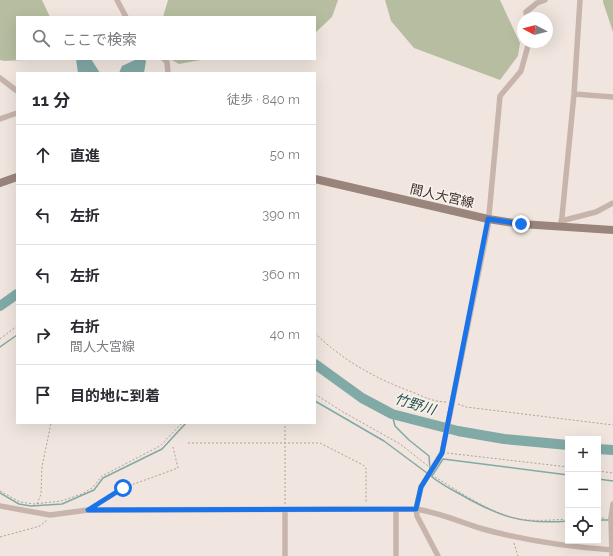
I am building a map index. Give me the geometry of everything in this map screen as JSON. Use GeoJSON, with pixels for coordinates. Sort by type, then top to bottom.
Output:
{"type":"FeatureCollection","features":[{"type":"Feature","properties":{"kind":"main road"},"geometry":{"type":"LineString","coordinates":[[0,183],[16,177]]}},
{"type":"Feature","properties":{"kind":"main road","name":"間人大宮線"},"geometry":{"type":"LineString","coordinates":[[316,179],[488,219],[561,224],[613,230]]}},
{"type":"Feature","properties":{"kind":"street"},"geometry":{"type":"LineString","coordinates":[[117,0],[125,16]]}},
{"type":"Feature","properties":{"kind":"street"},"geometry":{"type":"LineString","coordinates":[[526,12],[542,0]]}},
{"type":"Feature","properties":{"kind":"street"},"geometry":{"type":"LineString","coordinates":[[576,0],[580,0],[574,94],[561,224],[596,212],[613,203]]}},
{"type":"Feature","properties":{"kind":"street"},"geometry":{"type":"LineString","coordinates":[[438,556],[417,516],[416,509],[421,487],[442,453],[488,219],[500,96],[521,71],[527,48]]}},
{"type":"Feature","properties":{"kind":"street"},"geometry":{"type":"LineString","coordinates":[[165,60],[168,62],[168,72]]}},
{"type":"Feature","properties":{"kind":"street"},"geometry":{"type":"LineString","coordinates":[[0,78],[16,90]]}},
{"type":"Feature","properties":{"kind":"street"},"geometry":{"type":"LineString","coordinates":[[574,94],[613,97]]}},
{"type":"Feature","properties":{"kind":"street"},"geometry":{"type":"LineString","coordinates":[[0,119],[16,113]]}},
{"type":"Feature","properties":{"kind":"street"},"geometry":{"type":"LineString","coordinates":[[0,506],[50,515],[88,510],[416,509],[436,512],[483,529],[558,546],[612,552],[611,518],[613,504]]}},
{"type":"Feature","properties":{"kind":"street"},"geometry":{"type":"LineString","coordinates":[[285,510],[285,556]]}},
{"type":"Feature","properties":{"kind":"street"},"geometry":{"type":"LineString","coordinates":[[396,510],[396,556]]}},
{"type":"Feature","properties":{"kind":"path"},"geometry":{"type":"LineString","coordinates":[[0,339],[16,327]]}},
{"type":"Feature","properties":{"kind":"path"},"geometry":{"type":"LineString","coordinates":[[316,395],[343,412],[400,444],[431,469]]}},
{"type":"Feature","properties":{"kind":"path"},"geometry":{"type":"LineString","coordinates":[[36,504],[41,494],[42,467],[51,424]]}},
{"type":"Feature","properties":{"kind":"path"},"geometry":{"type":"LineString","coordinates":[[0,491],[20,502],[36,504],[62,501],[92,488],[102,476],[160,446],[181,424]]}},
{"type":"Feature","properties":{"kind":"path"},"geometry":{"type":"LineString","coordinates":[[285,510],[286,424]]}},
{"type":"Feature","properties":{"kind":"path"},"geometry":{"type":"LineString","coordinates":[[188,443],[320,443],[363,465],[366,468],[366,510]]}},
{"type":"Feature","properties":{"kind":"path"},"geometry":{"type":"LineString","coordinates":[[88,510],[123,488],[178,468],[173,447]]}},
{"type":"Feature","properties":{"kind":"path"},"geometry":{"type":"LineString","coordinates":[[442,453],[565,467]]}},
{"type":"Feature","properties":{"kind":"path"},"geometry":{"type":"LineString","coordinates":[[601,471],[613,473]]}},
{"type":"Feature","properties":{"kind":"path"},"geometry":{"type":"LineString","coordinates":[[434,476],[500,513],[516,518],[535,520],[565,519]]}},
{"type":"Feature","properties":{"kind":"path"},"geometry":{"type":"LineString","coordinates":[[0,538],[40,526],[46,522],[50,515]]}},
{"type":"Feature","properties":{"kind":"path"},"geometry":{"type":"LineString","coordinates":[[512,535],[518,556]]}},
{"type":"Feature","properties":{"kind":"green space"},"geometry":{"type":"Polygon","coordinates":[[[0,0],[42,0],[50,16],[16,16],[16,60],[26,60],[4,61],[0,60],[0,0]]]}},
{"type":"Feature","properties":{"kind":"green space"},"geometry":{"type":"Polygon","coordinates":[[[168,0],[338,0],[332,17],[316,32],[316,16],[163,16],[168,0]]]}},
{"type":"Feature","properties":{"kind":"green space"},"geometry":{"type":"Polygon","coordinates":[[[385,0],[500,0],[517,37],[517,48],[519,48],[518,56],[500,80],[414,48],[391,21],[385,0]]]}},
{"type":"Feature","properties":{"kind":"green space"},"geometry":{"type":"Polygon","coordinates":[[[603,0],[613,0],[613,32],[603,2],[603,0]]]}},
{"type":"Feature","properties":{"kind":"green space"},"geometry":{"type":"Polygon","coordinates":[[[172,60],[201,60],[179,64],[172,60]]]}},
{"type":"Feature","properties":{"kind":"water"},"geometry":{"type":"Polygon","coordinates":[[[76,60],[92,60],[99,72],[78,72],[76,60]]]}},
{"type":"Feature","properties":{"kind":"water"},"geometry":{"type":"Polygon","coordinates":[[[135,60],[146,61],[144,72],[119,72],[122,66],[135,60]]]}},
{"type":"Feature","properties":{"kind":"waterway","name":"竹野川"},"geometry":{"type":"LineString","coordinates":[[0,306],[16,295]]}},
{"type":"Feature","properties":{"kind":"waterway"},"geometry":{"type":"LineString","coordinates":[[0,347],[16,336]]}},
{"type":"Feature","properties":{"kind":"waterway","name":"竹野川"},"geometry":{"type":"LineString","coordinates":[[316,365],[362,398],[392,414],[458,431],[504,439],[565,445]]}},
{"type":"Feature","properties":{"kind":"waterway"},"geometry":{"type":"LineString","coordinates":[[316,402],[384,441],[427,473]]}},
{"type":"Feature","properties":{"kind":"waterway"},"geometry":{"type":"LineString","coordinates":[[392,414],[395,426],[409,440],[429,456],[430,469]]}},
{"type":"Feature","properties":{"kind":"waterway"},"geometry":{"type":"LineString","coordinates":[[0,493],[19,504],[31,506],[62,504],[94,490],[103,478],[162,449],[185,424]]}},
{"type":"Feature","properties":{"kind":"waterway","name":"竹野川"},"geometry":{"type":"LineString","coordinates":[[601,449],[613,450]]}},
{"type":"Feature","properties":{"kind":"waterway"},"geometry":{"type":"LineString","coordinates":[[432,476],[443,459],[565,475]]}},
{"type":"Feature","properties":{"kind":"waterway"},"geometry":{"type":"LineString","coordinates":[[430,475],[447,487],[472,501],[498,513],[537,522],[565,521]]}},
{"type":"Feature","properties":{"kind":"waterway"},"geometry":{"type":"LineString","coordinates":[[601,479],[613,481]]}},
{"type":"Feature","properties":{"kind":"waterway"},"geometry":{"type":"LineString","coordinates":[[601,520],[609,520]]}},
{"type":"Feature","properties":{"kind":"route"},"geometry":{"type":"LineString","coordinates":[[123,488],[88,510],[416,509],[421,487],[442,453],[488,226],[488,219],[521,224]]}}]}
